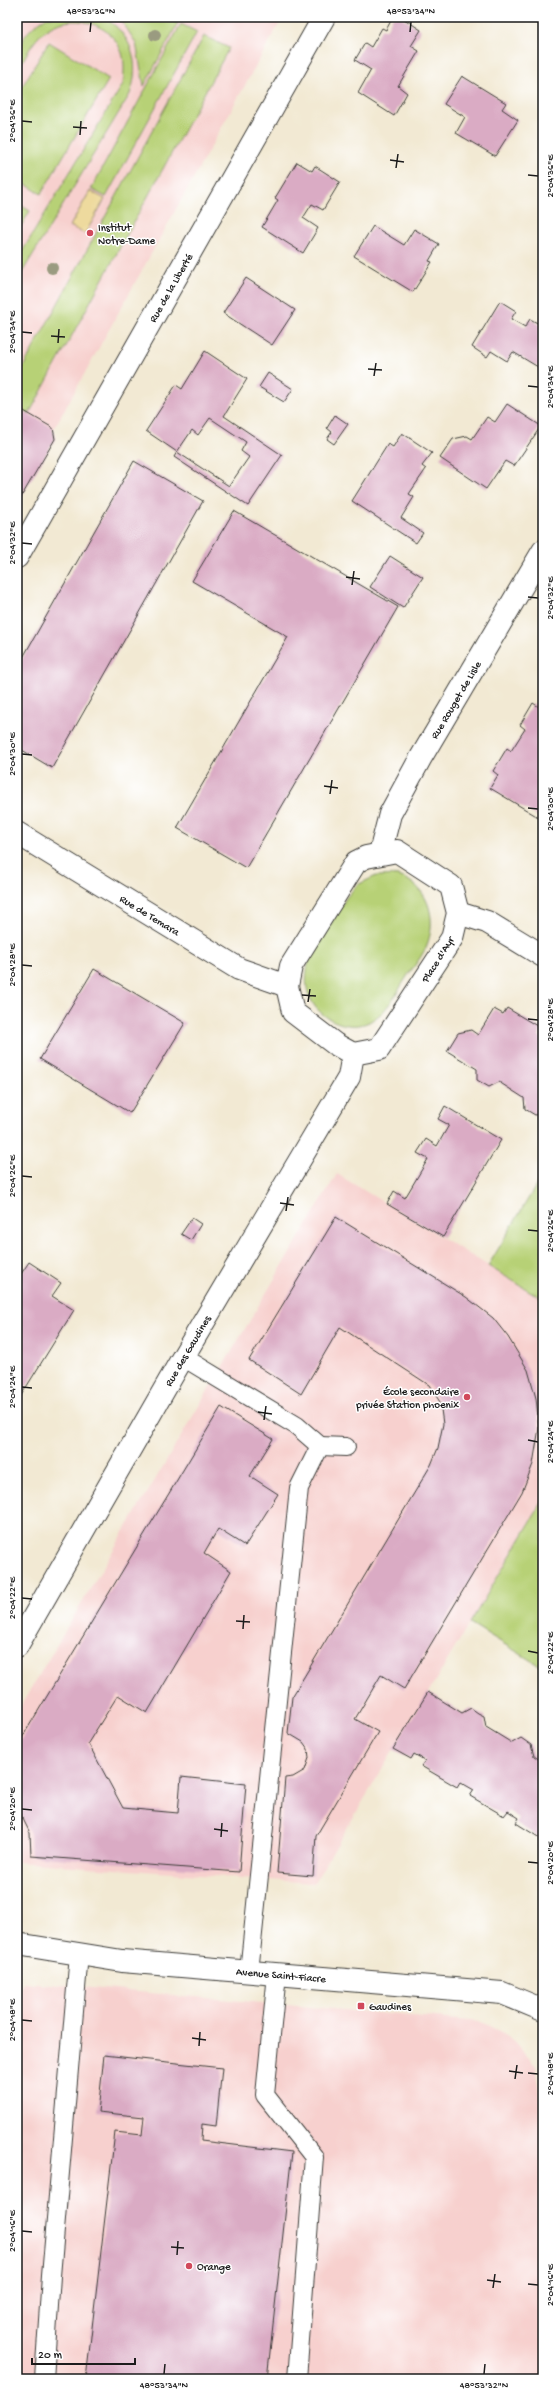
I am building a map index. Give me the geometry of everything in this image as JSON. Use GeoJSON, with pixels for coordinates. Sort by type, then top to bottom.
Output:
{"type":"FeatureCollection","features":[{"type":"Feature","properties":{"kind":"street","name":"Rue de la Liberté"},"geometry":{"type":"LineString","coordinates":[[17,557],[324,17]]}},
{"type":"Feature","properties":{"kind":"street","name":"Rue Rouget de Lisle"},"geometry":{"type":"LineString","coordinates":[[380,853],[390,814],[420,759],[543,551]]}},
{"type":"Feature","properties":{"kind":"street","name":"Rue de Temara"},"geometry":{"type":"LineString","coordinates":[[17,833],[239,969],[288,986]]}},
{"type":"Feature","properties":{"kind":"street","name":"Place d'Ayr"},"geometry":{"type":"LineString","coordinates":[[397,852],[451,886],[458,913],[452,938],[379,1049],[353,1054],[335,1044],[294,1012],[288,986],[291,966],[356,862],[380,853],[397,852]]}},
{"type":"Feature","properties":{"kind":"street"},"geometry":{"type":"LineString","coordinates":[[458,913],[487,922],[543,956]]}},
{"type":"Feature","properties":{"kind":"street","name":"Rue des Gaudines"},"geometry":{"type":"LineString","coordinates":[[17,1646],[183,1357],[349,1077],[353,1054]]}},
{"type":"Feature","properties":{"kind":"street","name":"Avenue Saint-Fiacre"},"geometry":{"type":"LineString","coordinates":[[17,1944],[122,1961],[502,1993],[543,2010]]}},
{"type":"Feature","properties":{"kind":"lane"},"geometry":{"type":"LineString","coordinates":[[183,1357],[297,1426],[320,1446],[346,1447]]}},
{"type":"Feature","properties":{"kind":"lane"},"geometry":{"type":"LineString","coordinates":[[249,1972],[299,1488],[320,1446]]}},
{"type":"Feature","properties":{"kind":"lane"},"geometry":{"type":"LineString","coordinates":[[44,2379],[79,1954]]}},
{"type":"Feature","properties":{"kind":"lane"},"geometry":{"type":"LineString","coordinates":[[278,1974],[265,2095],[314,2157],[297,2379]]}},
{"type":"Feature","properties":{"kind":"shaded area","name":"Institut Notre-Dame"},"geometry":{"type":"Polygon","coordinates":[[[17,17],[283,17],[17,495],[17,17]]]}},
{"type":"Feature","properties":{"kind":"shaded area"},"geometry":{"type":"Polygon","coordinates":[[[337,1174],[543,1299],[543,1501],[314,1883],[17,1862],[17,1712],[337,1174]]]}},
{"type":"Feature","properties":{"kind":"shaded area"},"geometry":{"type":"Polygon","coordinates":[[[24,1982],[481,2022],[509,2036],[536,2066],[542,2104],[543,2379],[17,2379],[17,1993],[24,1982]]]}},
{"type":"Feature","properties":{"kind":"green space"},"geometry":{"type":"Polygon","coordinates":[[[47,17],[103,17],[113,24],[121,32],[132,50],[134,60],[133,82],[130,94],[17,281],[17,260],[123,84],[124,61],[117,42],[100,27],[78,21],[55,25],[40,35],[17,71],[18,54],[23,40],[32,28],[47,17]]]}},
{"type":"Feature","properties":{"kind":"green space"},"geometry":{"type":"Polygon","coordinates":[[[119,17],[156,17],[178,23],[144,86],[136,43],[119,17]]]}},
{"type":"Feature","properties":{"kind":"green space"},"geometry":{"type":"Polygon","coordinates":[[[181,24],[197,32],[106,197],[91,189],[181,24]]]}},
{"type":"Feature","properties":{"kind":"green space"},"geometry":{"type":"Polygon","coordinates":[[[204,36],[229,48],[17,436],[17,378],[204,36]]]}},
{"type":"Feature","properties":{"kind":"green space"},"geometry":{"type":"Polygon","coordinates":[[[49,42],[109,79],[41,194],[17,179],[17,95],[49,42]]]}},
{"type":"Feature","properties":{"kind":"green space"},"geometry":{"type":"Polygon","coordinates":[[[17,203],[30,211],[17,233],[17,203]]]}},
{"type":"Feature","properties":{"kind":"green space"},"geometry":{"type":"Polygon","coordinates":[[[376,876],[398,876],[408,880],[423,894],[430,912],[431,922],[428,942],[424,952],[395,997],[381,1014],[363,1024],[342,1024],[330,1019],[314,1006],[308,993],[306,980],[307,967],[309,960],[346,898],[357,885],[376,876]]]}},
{"type":"Feature","properties":{"kind":"green space"},"geometry":{"type":"Polygon","coordinates":[[[540,1179],[543,1182],[543,1299],[488,1266],[540,1179]]]}},
{"type":"Feature","properties":{"kind":"green space"},"geometry":{"type":"Polygon","coordinates":[[[543,1501],[543,1668],[470,1623],[543,1501]]]}},
{"type":"Feature","properties":{"kind":"sand"},"geometry":{"type":"Polygon","coordinates":[[[90,191],[105,199],[85,234],[70,226],[90,191]]]}},
{"type":"Feature","properties":{"kind":"building"},"geometry":{"type":"Polygon","coordinates":[[[393,17],[401,17],[421,30],[411,46],[419,51],[398,86],[407,93],[394,116],[358,93],[371,70],[355,60],[365,43],[371,47],[382,28],[386,30],[393,17]]]}},
{"type":"Feature","properties":{"kind":"building"},"geometry":{"type":"Polygon","coordinates":[[[462,76],[506,103],[502,109],[518,120],[495,156],[456,133],[465,117],[444,104],[462,76]]]}},
{"type":"Feature","properties":{"kind":"building"},"geometry":{"type":"Polygon","coordinates":[[[297,162],[312,171],[315,166],[340,182],[323,210],[312,204],[303,218],[318,228],[303,253],[262,227],[278,200],[275,198],[297,162]]]}},
{"type":"Feature","properties":{"kind":"building"},"geometry":{"type":"Polygon","coordinates":[[[373,226],[404,245],[414,229],[439,244],[429,261],[432,262],[413,292],[354,256],[373,226]]]}},
{"type":"Feature","properties":{"kind":"building"},"geometry":{"type":"Polygon","coordinates":[[[246,278],[295,310],[272,345],[223,313],[246,278]]]}},
{"type":"Feature","properties":{"kind":"building"},"geometry":{"type":"Polygon","coordinates":[[[500,301],[516,311],[511,319],[525,327],[530,319],[543,326],[543,370],[513,352],[507,361],[491,351],[487,357],[472,347],[500,301]]]}},
{"type":"Feature","properties":{"kind":"building"},"geometry":{"type":"Polygon","coordinates":[[[205,351],[247,379],[224,416],[282,455],[248,506],[174,457],[177,452],[146,431],[176,385],[182,389],[205,351]],[[210,418],[198,435],[192,430],[177,452],[229,486],[249,457],[241,451],[246,442],[210,418]]]}},
{"type":"Feature","properties":{"kind":"building"},"geometry":{"type":"Polygon","coordinates":[[[268,373],[293,389],[284,402],[259,387],[268,373]]]}},
{"type":"Feature","properties":{"kind":"building"},"geometry":{"type":"Polygon","coordinates":[[[507,404],[541,426],[514,466],[505,461],[486,489],[440,458],[453,439],[467,436],[472,439],[487,417],[495,422],[507,404]]]}},
{"type":"Feature","properties":{"kind":"building"},"geometry":{"type":"Polygon","coordinates":[[[17,407],[53,428],[55,439],[17,504],[17,407]]]}},
{"type":"Feature","properties":{"kind":"building"},"geometry":{"type":"Polygon","coordinates":[[[335,415],[348,424],[334,444],[327,439],[332,432],[327,428],[335,415]]]}},
{"type":"Feature","properties":{"kind":"building"},"geometry":{"type":"Polygon","coordinates":[[[402,433],[432,453],[422,466],[426,469],[409,494],[414,497],[401,518],[423,533],[416,543],[352,501],[388,444],[393,447],[402,433]]]}},
{"type":"Feature","properties":{"kind":"building"},"geometry":{"type":"Polygon","coordinates":[[[134,461],[203,501],[52,768],[17,747],[17,668],[134,461]]]}},
{"type":"Feature","properties":{"kind":"building"},"geometry":{"type":"Polygon","coordinates":[[[234,511],[398,607],[246,868],[177,828],[288,637],[192,581],[234,511]]]}},
{"type":"Feature","properties":{"kind":"building"},"geometry":{"type":"Polygon","coordinates":[[[390,556],[423,577],[403,608],[370,587],[390,556]]]}},
{"type":"Feature","properties":{"kind":"building"},"geometry":{"type":"Polygon","coordinates":[[[543,699],[543,820],[490,788],[498,775],[493,771],[507,748],[511,751],[525,729],[520,725],[533,703],[539,707],[543,699]]]}},
{"type":"Feature","properties":{"kind":"building"},"geometry":{"type":"Polygon","coordinates":[[[94,969],[185,1023],[130,1113],[40,1059],[94,969]]]}},
{"type":"Feature","properties":{"kind":"building"},"geometry":{"type":"Polygon","coordinates":[[[507,1008],[542,1029],[539,1036],[543,1039],[543,1113],[535,1115],[525,1109],[524,1098],[499,1082],[489,1087],[477,1080],[477,1069],[447,1051],[458,1033],[471,1030],[478,1035],[494,1009],[503,1014],[507,1008]]]}},
{"type":"Feature","properties":{"kind":"building"},"geometry":{"type":"Polygon","coordinates":[[[445,1106],[501,1140],[443,1237],[387,1204],[394,1191],[405,1198],[428,1159],[417,1153],[426,1139],[437,1146],[449,1125],[438,1119],[445,1106]]]}},
{"type":"Feature","properties":{"kind":"building"},"geometry":{"type":"Polygon","coordinates":[[[336,1217],[466,1297],[493,1318],[508,1337],[528,1370],[536,1398],[539,1428],[533,1464],[522,1492],[404,1689],[381,1675],[355,1719],[378,1732],[316,1836],[313,1876],[277,1873],[285,1778],[293,1777],[305,1770],[309,1758],[308,1749],[303,1742],[288,1733],[292,1697],[431,1465],[438,1448],[443,1424],[440,1402],[429,1385],[340,1327],[301,1394],[249,1360],[336,1217]]]}},
{"type":"Feature","properties":{"kind":"building"},"geometry":{"type":"Polygon","coordinates":[[[192,1218],[201,1224],[191,1240],[181,1234],[192,1218]]]}},
{"type":"Feature","properties":{"kind":"building"},"geometry":{"type":"Polygon","coordinates":[[[29,1262],[61,1283],[52,1296],[74,1310],[17,1402],[17,1280],[29,1262]]]}},
{"type":"Feature","properties":{"kind":"building"},"geometry":{"type":"Polygon","coordinates":[[[221,1407],[273,1439],[250,1476],[278,1494],[245,1546],[218,1529],[204,1553],[231,1571],[147,1713],[118,1695],[88,1743],[123,1808],[178,1813],[181,1777],[246,1784],[239,1872],[31,1856],[30,1833],[17,1807],[17,1746],[221,1407]]]}},
{"type":"Feature","properties":{"kind":"building"},"geometry":{"type":"Polygon","coordinates":[[[428,1692],[462,1713],[471,1708],[484,1716],[486,1727],[512,1743],[521,1738],[531,1745],[534,1756],[543,1762],[543,1840],[516,1823],[519,1818],[508,1811],[504,1816],[470,1796],[474,1790],[460,1782],[457,1787],[421,1766],[425,1761],[414,1754],[411,1759],[393,1749],[428,1692]]]}},
{"type":"Feature","properties":{"kind":"building","name":"Orange"},"geometry":{"type":"Polygon","coordinates":[[[104,2055],[222,2068],[216,2126],[202,2124],[201,2141],[292,2152],[267,2379],[86,2379],[115,2132],[142,2135],[144,2117],[98,2112],[104,2055]]]}},
{"type":"Feature","properties":{"kind":"place","name":"Institut Notre-Dame"},"geometry":{"type":"Point","coordinates":[90,233]}},
{"type":"Feature","properties":{"kind":"place","name":"École secondaire privée Station phoenix"},"geometry":{"type":"Point","coordinates":[467,1397]}},
{"type":"Feature","properties":{"kind":"place","name":"Gaudines"},"geometry":{"type":"Point","coordinates":[361,2006]}},
{"type":"Feature","properties":{"kind":"place","name":"Orange"},"geometry":{"type":"Point","coordinates":[189,2266]}}]}
